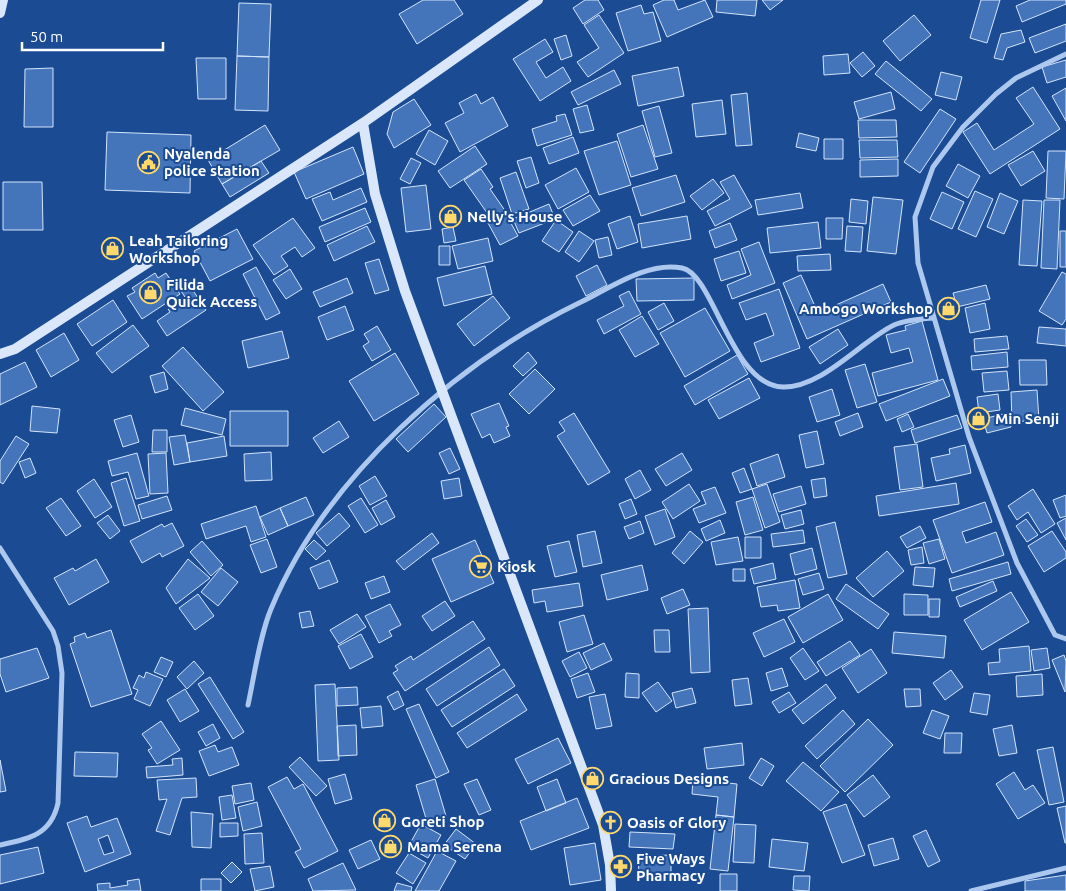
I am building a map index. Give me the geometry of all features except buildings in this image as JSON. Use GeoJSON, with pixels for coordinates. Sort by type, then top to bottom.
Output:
{"type":"FeatureCollection","features":[{"type":"Feature","properties":{"kind":"street"},"geometry":{"type":"LineString","coordinates":[[0,12],[3,0]]}},
{"type":"Feature","properties":{"kind":"street"},"geometry":{"type":"LineString","coordinates":[[0,354],[15,349],[363,123],[538,0]]}},
{"type":"Feature","properties":{"kind":"street"},"geometry":{"type":"LineString","coordinates":[[1066,54],[1016,78],[996,94],[964,127],[933,167],[915,217],[918,263],[968,437],[1018,562],[1055,635],[1066,639]]}},
{"type":"Feature","properties":{"kind":"street"},"geometry":{"type":"LineString","coordinates":[[363,123],[376,194],[404,291],[603,825],[610,865],[611,891]]}},
{"type":"Feature","properties":{"kind":"street"},"geometry":{"type":"LineString","coordinates":[[248,706],[270,610],[308,536],[378,448],[442,390],[539,322],[636,275],[667,266],[686,268],[694,274],[755,376],[767,383],[782,387],[798,385],[829,371],[893,326],[909,320],[933,318]]}},
{"type":"Feature","properties":{"kind":"street"},"geometry":{"type":"LineString","coordinates":[[0,548],[53,630],[62,672],[58,803],[55,817],[44,830],[27,839],[0,845]]}},
{"type":"Feature","properties":{"kind":"street"},"geometry":{"type":"LineString","coordinates":[[971,891],[1066,868]]}},
{"type":"Feature","properties":{"kind":"place","name":"Nyalenda police station"},"geometry":{"type":"Point","coordinates":[148,162]}},
{"type":"Feature","properties":{"kind":"place","name":"Nelly's House"},"geometry":{"type":"Point","coordinates":[451,216]}},
{"type":"Feature","properties":{"kind":"place","name":"Leah Tailoring Workshop"},"geometry":{"type":"Point","coordinates":[113,249]}},
{"type":"Feature","properties":{"kind":"place","name":"Filida Quick Access"},"geometry":{"type":"Point","coordinates":[150,293]}},
{"type":"Feature","properties":{"kind":"place","name":"Ambogo Workshop"},"geometry":{"type":"Point","coordinates":[949,308]}},
{"type":"Feature","properties":{"kind":"place","name":"Min Senji"},"geometry":{"type":"Point","coordinates":[979,418]}},
{"type":"Feature","properties":{"kind":"place","name":"Kiosk"},"geometry":{"type":"Point","coordinates":[481,566]}},
{"type":"Feature","properties":{"kind":"place","name":"Gracious Designs"},"geometry":{"type":"Point","coordinates":[593,778]}},
{"type":"Feature","properties":{"kind":"place","name":"Goreti Shop"},"geometry":{"type":"Point","coordinates":[385,821]}},
{"type":"Feature","properties":{"kind":"place","name":"Oasis of Glory"},"geometry":{"type":"Point","coordinates":[611,822]}},
{"type":"Feature","properties":{"kind":"place","name":"Mama Serena"},"geometry":{"type":"Point","coordinates":[391,846]}},
{"type":"Feature","properties":{"kind":"place","name":"Five Ways Pharmacy"},"geometry":{"type":"Point","coordinates":[620,867]}}]}
